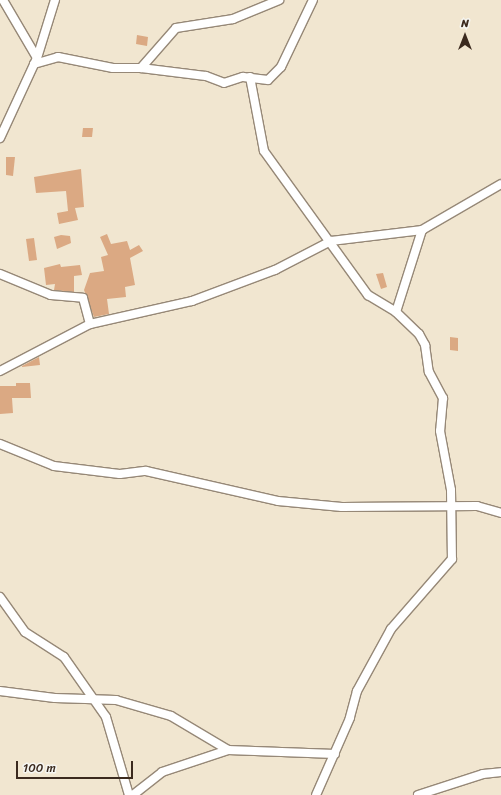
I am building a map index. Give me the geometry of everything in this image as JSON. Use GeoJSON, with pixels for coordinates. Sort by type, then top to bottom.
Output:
{"type":"FeatureCollection","features":[{"type":"Feature","properties":{"kind":"street"},"geometry":{"type":"LineString","coordinates":[[3,0],[36,61]]}},
{"type":"Feature","properties":{"kind":"street"},"geometry":{"type":"LineString","coordinates":[[0,138],[1,130],[36,61],[55,0]]}},
{"type":"Feature","properties":{"kind":"street"},"geometry":{"type":"LineString","coordinates":[[141,68],[176,28],[234,20],[258,5],[258,0]]}},
{"type":"Feature","properties":{"kind":"street"},"geometry":{"type":"LineString","coordinates":[[248,12],[279,0]]}},
{"type":"Feature","properties":{"kind":"street"},"geometry":{"type":"LineString","coordinates":[[36,61],[58,57],[113,68],[141,68],[198,75],[224,83],[250,77],[268,80],[282,67],[313,0]]}},
{"type":"Feature","properties":{"kind":"street"},"geometry":{"type":"LineString","coordinates":[[250,77],[264,151],[368,295],[396,312],[425,344],[429,372],[443,398],[440,431],[452,505],[452,559],[391,629],[357,691],[335,754],[316,795]]}},
{"type":"Feature","properties":{"kind":"street"},"geometry":{"type":"LineString","coordinates":[[0,371],[90,324],[192,301],[275,270],[331,242],[422,230],[501,184]]}},
{"type":"Feature","properties":{"kind":"street"},"geometry":{"type":"LineString","coordinates":[[396,312],[422,230]]}},
{"type":"Feature","properties":{"kind":"street"},"geometry":{"type":"LineString","coordinates":[[0,274],[51,296],[83,298],[90,324]]}},
{"type":"Feature","properties":{"kind":"street"},"geometry":{"type":"LineString","coordinates":[[0,444],[54,466],[113,474],[146,471],[172,480],[285,502],[342,507],[477,506],[501,513]]}},
{"type":"Feature","properties":{"kind":"street"},"geometry":{"type":"LineString","coordinates":[[0,597],[25,632],[64,657],[106,717],[130,795]]}},
{"type":"Feature","properties":{"kind":"street"},"geometry":{"type":"LineString","coordinates":[[0,690],[94,700],[116,700],[171,716],[228,750]]}},
{"type":"Feature","properties":{"kind":"street"},"geometry":{"type":"LineString","coordinates":[[133,795],[162,772],[228,750],[335,754]]}},
{"type":"Feature","properties":{"kind":"street"},"geometry":{"type":"LineString","coordinates":[[418,795],[483,774],[501,772]]}},
{"type":"Feature","properties":{"kind":"building"},"geometry":{"type":"Polygon","coordinates":[[[137,35],[148,37],[147,46],[136,44],[137,35]]]}},
{"type":"Feature","properties":{"kind":"building"},"geometry":{"type":"Polygon","coordinates":[[[83,128],[93,128],[92,137],[82,137],[83,128]]]}},
{"type":"Feature","properties":{"kind":"building"},"geometry":{"type":"Polygon","coordinates":[[[6,157],[15,157],[13,176],[6,175],[6,157]]]}},
{"type":"Feature","properties":{"kind":"building"},"geometry":{"type":"Polygon","coordinates":[[[81,169],[84,207],[75,208],[78,220],[59,224],[57,213],[68,211],[66,191],[36,193],[34,177],[81,169]]]}},
{"type":"Feature","properties":{"kind":"building"},"geometry":{"type":"Polygon","coordinates":[[[107,234],[111,244],[127,241],[130,250],[139,245],[143,251],[130,258],[135,285],[125,287],[126,297],[107,299],[109,314],[94,317],[84,290],[90,273],[104,271],[101,257],[108,255],[100,237],[107,234]]]}},
{"type":"Feature","properties":{"kind":"building"},"geometry":{"type":"Polygon","coordinates":[[[61,235],[70,236],[71,243],[57,249],[54,237],[61,235]]]}},
{"type":"Feature","properties":{"kind":"building"},"geometry":{"type":"Polygon","coordinates":[[[34,238],[37,260],[29,261],[26,239],[34,238]]]}},
{"type":"Feature","properties":{"kind":"building"},"geometry":{"type":"Polygon","coordinates":[[[60,264],[61,267],[80,265],[82,275],[74,276],[74,292],[54,290],[55,284],[46,285],[44,268],[60,264]]]}},
{"type":"Feature","properties":{"kind":"building"},"geometry":{"type":"Polygon","coordinates":[[[383,273],[387,287],[381,289],[376,274],[383,273]]]}},
{"type":"Feature","properties":{"kind":"building"},"geometry":{"type":"Polygon","coordinates":[[[450,337],[458,338],[458,351],[450,350],[450,337]]]}},
{"type":"Feature","properties":{"kind":"building"},"geometry":{"type":"Polygon","coordinates":[[[39,357],[40,365],[22,367],[22,366],[39,357]]]}},
{"type":"Feature","properties":{"kind":"building"},"geometry":{"type":"Polygon","coordinates":[[[16,383],[30,383],[31,398],[12,398],[13,413],[0,414],[0,386],[16,386],[16,383]]]}}]}
